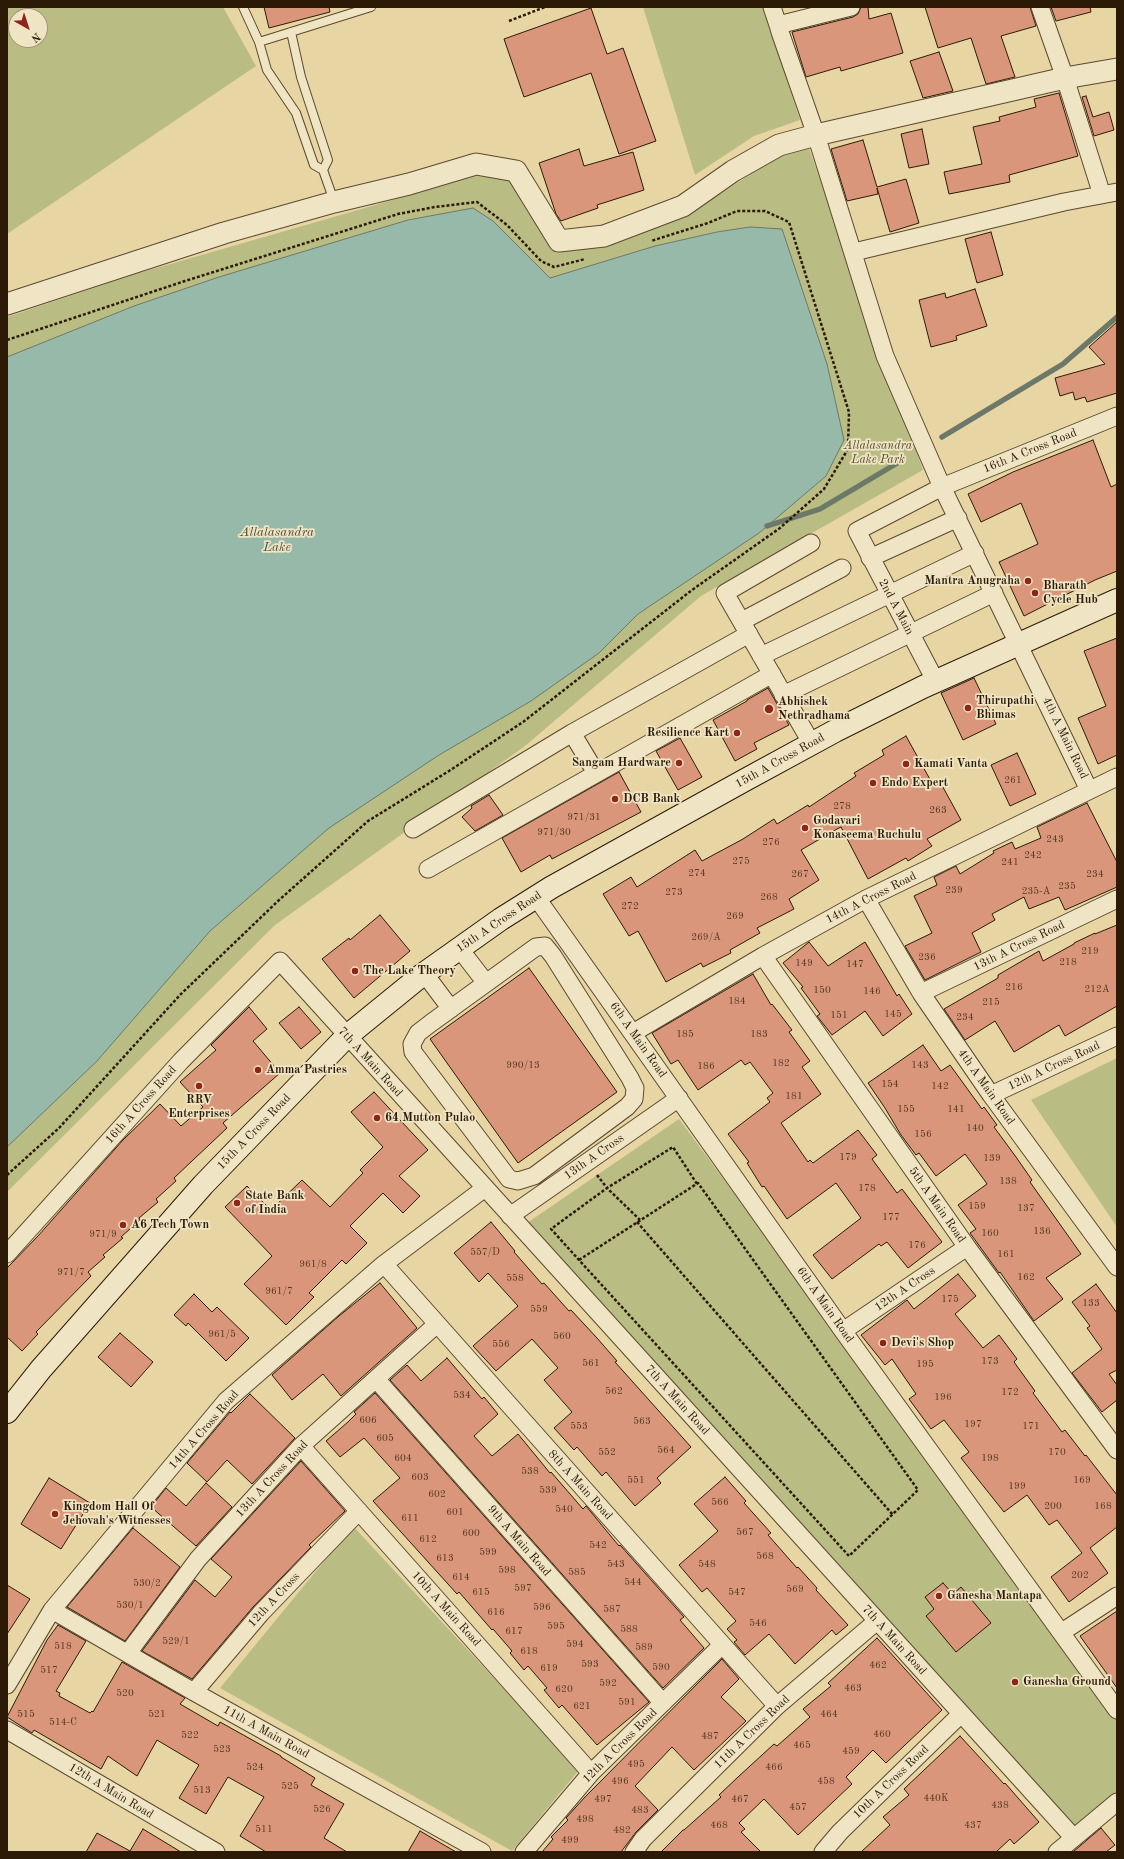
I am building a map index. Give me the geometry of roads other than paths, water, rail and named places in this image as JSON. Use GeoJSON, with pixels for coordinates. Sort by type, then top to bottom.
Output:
{"type":"FeatureCollection","features":[{"type":"Feature","properties":{"kind":"main road","name":"15th A Cross Road"},"geometry":{"type":"LineString","coordinates":[[7,1412],[41,1369],[203,1185],[347,1036],[459,948],[536,897],[812,744],[928,688],[986,664],[1019,643],[1117,600]]}},
{"type":"Feature","properties":{"kind":"street","name":"4th A Main Road"},"geometry":{"type":"LineString","coordinates":[[772,7],[854,252],[885,356],[942,486],[1090,790]]}},
{"type":"Feature","properties":{"kind":"street"},"geometry":{"type":"LineString","coordinates":[[778,25],[851,7]]}},
{"type":"Feature","properties":{"kind":"street"},"geometry":{"type":"LineString","coordinates":[[854,252],[1056,204],[1109,194],[1040,7]]}},
{"type":"Feature","properties":{"kind":"street"},"geometry":{"type":"LineString","coordinates":[[7,304],[224,233],[334,202],[409,184],[476,164],[516,171],[559,241],[604,236],[683,206],[733,171],[779,146],[816,135],[1065,78],[1117,69]]}},
{"type":"Feature","properties":{"kind":"street","name":"16th A Cross Road"},"geometry":{"type":"LineString","coordinates":[[857,531],[942,486],[1117,416]]}},
{"type":"Feature","properties":{"kind":"street"},"geometry":{"type":"LineString","coordinates":[[870,558],[958,518]]}},
{"type":"Feature","properties":{"kind":"street","name":"2nd A Main"},"geometry":{"type":"LineString","coordinates":[[857,531],[910,634],[928,688]]}},
{"type":"Feature","properties":{"kind":"street"},"geometry":{"type":"LineString","coordinates":[[811,542],[725,593],[812,744]]}},
{"type":"Feature","properties":{"kind":"street"},"geometry":{"type":"LineString","coordinates":[[761,656],[975,553]]}},
{"type":"Feature","properties":{"kind":"street"},"geometry":{"type":"LineString","coordinates":[[413,829],[842,568]]}},
{"type":"Feature","properties":{"kind":"street"},"geometry":{"type":"LineString","coordinates":[[783,694],[994,593]]}},
{"type":"Feature","properties":{"kind":"street"},"geometry":{"type":"LineString","coordinates":[[428,869],[772,674]]}},
{"type":"Feature","properties":{"kind":"street"},"geometry":{"type":"LineString","coordinates":[[572,732],[596,773]]}},
{"type":"Feature","properties":{"kind":"street","name":"14th A Cross Road"},"geometry":{"type":"LineString","coordinates":[[633,1033],[763,956],[866,899],[1117,777]]}},
{"type":"Feature","properties":{"kind":"street","name":"6th A Main Road"},"geometry":{"type":"LineString","coordinates":[[536,897],[843,1331],[1117,1710]]}},
{"type":"Feature","properties":{"kind":"street","name":"4th A Main Road"},"geometry":{"type":"LineString","coordinates":[[866,899],[921,994],[991,1095],[1117,1267]]}},
{"type":"Feature","properties":{"kind":"street","name":"13th A Cross Road"},"geometry":{"type":"LineString","coordinates":[[921,994],[1117,899]]}},
{"type":"Feature","properties":{"kind":"street"},"geometry":{"type":"LineString","coordinates":[[545,946],[630,1078],[635,1088],[634,1099],[626,1107],[534,1176],[518,1181],[509,1179],[413,1052],[412,1044],[418,1033],[451,1009],[536,947],[545,946]]}},
{"type":"Feature","properties":{"kind":"street"},"geometry":{"type":"LineString","coordinates":[[459,948],[486,983]]}},
{"type":"Feature","properties":{"kind":"street","name":"5th A Main Road"},"geometry":{"type":"LineString","coordinates":[[763,956],[967,1247],[1112,1433],[1117,1450]]}},
{"type":"Feature","properties":{"kind":"street","name":"16th A Cross Road"},"geometry":{"type":"LineString","coordinates":[[7,1254],[181,1061],[280,961]]}},
{"type":"Feature","properties":{"kind":"street","name":"7th A Main Road"},"geometry":{"type":"LineString","coordinates":[[280,961],[1074,1838]]}},
{"type":"Feature","properties":{"kind":"street"},"geometry":{"type":"LineString","coordinates":[[424,974],[451,1009]]}},
{"type":"Feature","properties":{"kind":"street","name":"12th A Cross Road"},"geometry":{"type":"LineString","coordinates":[[991,1095],[1117,1036]]}},
{"type":"Feature","properties":{"kind":"street","name":"13th A Cross"},"geometry":{"type":"LineString","coordinates":[[510,1216],[679,1098]]}},
{"type":"Feature","properties":{"kind":"street","name":"14th A Cross Road"},"geometry":{"type":"LineString","coordinates":[[7,1685],[52,1610],[226,1401],[384,1264],[484,1188]]}},
{"type":"Feature","properties":{"kind":"street","name":"12th A Cross"},"geometry":{"type":"LineString","coordinates":[[843,1331],[967,1247]]}},
{"type":"Feature","properties":{"kind":"street","name":"8th A Main Road"},"geometry":{"type":"LineString","coordinates":[[384,1264],[776,1706]]}},
{"type":"Feature","properties":{"kind":"street","name":"13th A Cross Road"},"geometry":{"type":"LineString","coordinates":[[128,1653],[198,1559],[301,1446],[437,1324]]}},
{"type":"Feature","properties":{"kind":"street","name":"9th A Main Road"},"geometry":{"type":"LineString","coordinates":[[376,1379],[663,1702]]}},
{"type":"Feature","properties":{"kind":"street","name":"10th A Main Road"},"geometry":{"type":"LineString","coordinates":[[301,1446],[591,1773]]}},
{"type":"Feature","properties":{"kind":"street","name":"12th A Cross"},"geometry":{"type":"LineString","coordinates":[[194,1692],[261,1613],[359,1511]]}},
{"type":"Feature","properties":{"kind":"street"},"geometry":{"type":"LineString","coordinates":[[1062,1632],[1117,1596]]}},
{"type":"Feature","properties":{"kind":"street","name":"11th A Main Road"},"geometry":{"type":"LineString","coordinates":[[52,1610],[194,1692],[482,1852]]}},
{"type":"Feature","properties":{"kind":"street","name":"11th A Cross Road"},"geometry":{"type":"LineString","coordinates":[[634,1852],[643,1839],[776,1706],[877,1621]]}},
{"type":"Feature","properties":{"kind":"street","name":"12th A Cross Road"},"geometry":{"type":"LineString","coordinates":[[524,1852],[591,1773],[722,1645]]}},
{"type":"Feature","properties":{"kind":"street","name":"10th A Cross Road"},"geometry":{"type":"LineString","coordinates":[[823,1852],[840,1832],[961,1714]]}},
{"type":"Feature","properties":{"kind":"street","name":"12th A Main Road"},"geometry":{"type":"LineString","coordinates":[[7,1730],[216,1852]]}},
{"type":"Feature","properties":{"kind":"street"},"geometry":{"type":"LineString","coordinates":[[1057,1852],[1117,1802]]}},
{"type":"Feature","properties":{"kind":"lane"},"geometry":{"type":"LineString","coordinates":[[243,7],[259,42],[267,70],[296,113],[314,165],[323,170],[334,202]]}},
{"type":"Feature","properties":{"kind":"lane"},"geometry":{"type":"LineString","coordinates":[[259,42],[371,7]]}},
{"type":"Feature","properties":{"kind":"lane"},"geometry":{"type":"LineString","coordinates":[[291,32],[301,77],[327,155],[328,160],[323,170]]}},
{"type":"Feature","properties":{"kind":"lane"},"geometry":{"type":"LineString","coordinates":[[588,1135],[601,1152]]}},
{"type":"Feature","properties":{"kind":"lane"},"geometry":{"type":"LineString","coordinates":[[564,1153],[576,1169]]}},
{"type":"Feature","properties":{"kind":"water","name":"Allalasandra Lake"},"geometry":{"type":"Polygon","coordinates":[[[473,208],[493,221],[550,278],[655,246],[717,232],[750,227],[782,229],[827,364],[844,440],[826,476],[759,533],[638,614],[599,653],[531,701],[439,755],[329,828],[210,931],[97,1061],[7,1147],[7,357],[134,306],[219,277],[408,220],[473,208]]]}},
{"type":"Feature","properties":{"kind":"waterway"},"geometry":{"type":"LineString","coordinates":[[942,437],[1063,364],[1117,317]]}},
{"type":"Feature","properties":{"kind":"waterway"},"geometry":{"type":"LineString","coordinates":[[767,526],[820,509],[899,462]]}},
{"type":"Feature","properties":{"kind":"place","name":"Mantra Anugraha"},"geometry":{"type":"Point","coordinates":[1028,581]}},
{"type":"Feature","properties":{"kind":"place","name":"Bharath Cycle Hub"},"geometry":{"type":"Point","coordinates":[1035,593]}},
{"type":"Feature","properties":{"kind":"place","name":"Thirupathi Bhimas"},"geometry":{"type":"Point","coordinates":[968,708]}},
{"type":"Feature","properties":{"kind":"place","name":"Abhishek Nethradhama"},"geometry":{"type":"Point","coordinates":[769,709]}},
{"type":"Feature","properties":{"kind":"place","name":"Resilience Kart"},"geometry":{"type":"Point","coordinates":[737,733]}},
{"type":"Feature","properties":{"kind":"place","name":"Sangam Hardware"},"geometry":{"type":"Point","coordinates":[679,763]}},
{"type":"Feature","properties":{"kind":"place","name":"Kamati Vanta"},"geometry":{"type":"Point","coordinates":[906,764]}},
{"type":"Feature","properties":{"kind":"place","name":"Endo Expert"},"geometry":{"type":"Point","coordinates":[873,783]}},
{"type":"Feature","properties":{"kind":"place","name":"DCB Bank"},"geometry":{"type":"Point","coordinates":[615,799]}},
{"type":"Feature","properties":{"kind":"place","name":"Godavari Konaseema Ruchulu"},"geometry":{"type":"Point","coordinates":[805,828]}},
{"type":"Feature","properties":{"kind":"place","name":"The Lake Theory"},"geometry":{"type":"Point","coordinates":[355,971]}},
{"type":"Feature","properties":{"kind":"place","name":"Amma Pastries"},"geometry":{"type":"Point","coordinates":[258,1070]}},
{"type":"Feature","properties":{"kind":"place","name":"RRV Enterprises"},"geometry":{"type":"Point","coordinates":[199,1086]}},
{"type":"Feature","properties":{"kind":"place","name":"64 Mutton Pulao"},"geometry":{"type":"Point","coordinates":[377,1118]}},
{"type":"Feature","properties":{"kind":"place","name":"State Bank of India"},"geometry":{"type":"Point","coordinates":[237,1203]}},
{"type":"Feature","properties":{"kind":"place","name":"A6 Tech Town"},"geometry":{"type":"Point","coordinates":[123,1225]}},
{"type":"Feature","properties":{"kind":"place","name":"Devi's Shop"},"geometry":{"type":"Point","coordinates":[883,1343]}},
{"type":"Feature","properties":{"kind":"place","name":"Kingdom Hall Of Jehovah's Witnesses"},"geometry":{"type":"Point","coordinates":[55,1514]}},
{"type":"Feature","properties":{"kind":"place","name":"Ganesha Mantapa"},"geometry":{"type":"Point","coordinates":[939,1596]}},
{"type":"Feature","properties":{"kind":"place","name":"Ganesha Ground"},"geometry":{"type":"Point","coordinates":[1015,1682]}},
{"type":"Feature","properties":{"kind":"park label","name":"Allalasandra Lake Park"},"geometry":{"type":"Point","coordinates":[878,453]}}]}
